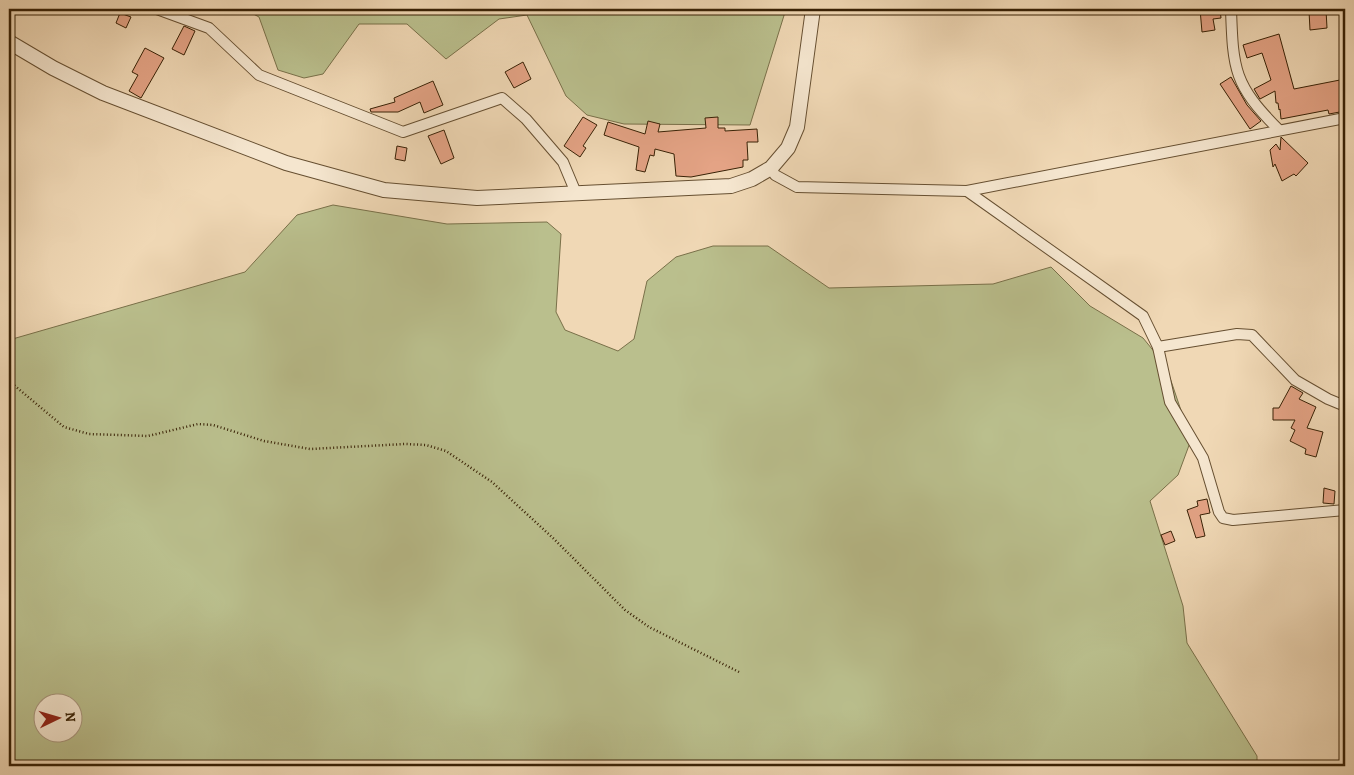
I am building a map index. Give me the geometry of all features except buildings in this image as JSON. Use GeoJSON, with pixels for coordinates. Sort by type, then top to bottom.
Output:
{"type":"FeatureCollection","features":[{"type":"Feature","properties":{"kind":"street"},"geometry":{"type":"LineString","coordinates":[[157,9],[209,28],[259,75],[403,132],[475,109],[502,98],[526,119],[563,162],[576,193]]}},
{"type":"Feature","properties":{"kind":"street"},"geometry":{"type":"LineString","coordinates":[[9,42],[52,68],[103,93],[230,143],[332,178],[384,190],[477,198],[731,186],[752,179],[771,168],[788,148],[797,127],[813,9]]}},
{"type":"Feature","properties":{"kind":"street"},"geometry":{"type":"LineString","coordinates":[[1231,9],[1233,60],[1238,75],[1252,101],[1279,130]]}},
{"type":"Feature","properties":{"kind":"street"},"geometry":{"type":"LineString","coordinates":[[771,168],[775,175],[796,186],[967,191],[1345,118]]}},
{"type":"Feature","properties":{"kind":"street"},"geometry":{"type":"LineString","coordinates":[[967,191],[1137,311],[1147,322],[1158,347],[1170,402],[1203,458],[1219,512],[1223,518],[1233,520],[1345,510]]}},
{"type":"Feature","properties":{"kind":"street"},"geometry":{"type":"LineString","coordinates":[[1158,347],[1248,334],[1255,337],[1278,364],[1295,380],[1328,399],[1345,406]]}},
{"type":"Feature","properties":{"kind":"path"},"geometry":{"type":"LineString","coordinates":[[9,381],[64,427],[89,434],[148,436],[198,424],[213,425],[264,441],[310,449],[405,444],[426,445],[446,451],[492,482],[554,539],[625,610],[648,627],[739,672]]}},
{"type":"Feature","properties":{"kind":"green space"},"geometry":{"type":"Polygon","coordinates":[[[244,9],[786,9],[750,125],[624,124],[587,115],[566,96],[527,15],[499,19],[446,59],[407,24],[359,24],[323,74],[304,78],[278,70],[259,17],[244,9]]]}},
{"type":"Feature","properties":{"kind":"green space"},"geometry":{"type":"Polygon","coordinates":[[[333,205],[447,224],[547,222],[561,234],[556,312],[565,330],[618,351],[634,339],[647,281],[676,257],[713,246],[768,246],[829,288],[993,284],[1051,267],[1090,306],[1143,338],[1166,366],[1191,440],[1178,475],[1150,501],[1183,606],[1187,643],[1257,756],[1257,766],[9,766],[9,340],[245,272],[297,215],[333,205]]]}}]}
